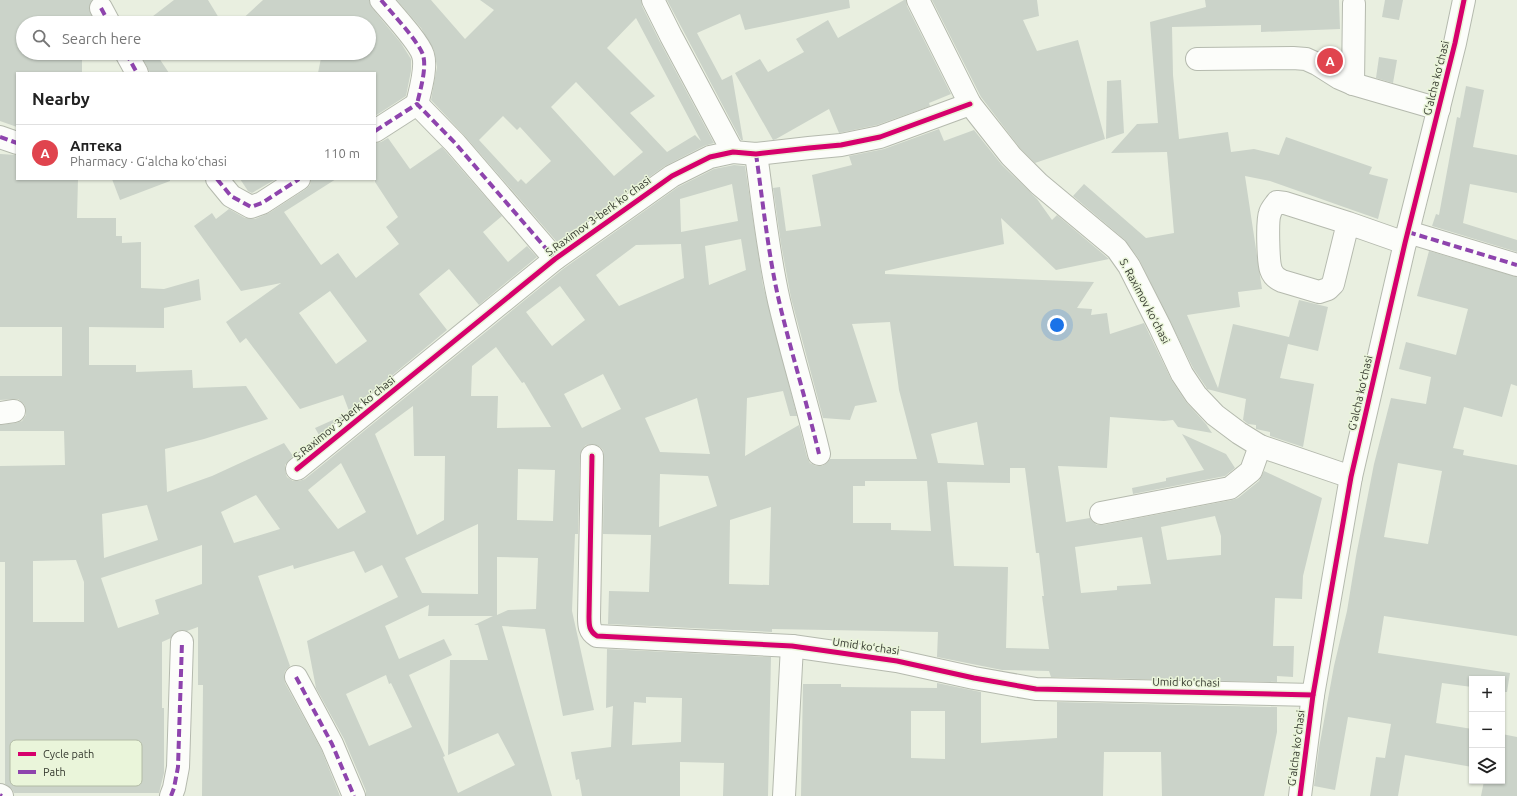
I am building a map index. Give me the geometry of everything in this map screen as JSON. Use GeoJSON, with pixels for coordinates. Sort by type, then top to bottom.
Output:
{"type":"FeatureCollection","features":[{"type":"Feature","properties":{"kind":"street"},"geometry":{"type":"LineString","coordinates":[[376,130],[417,104],[424,68],[423,55],[414,41],[381,0]]}},
{"type":"Feature","properties":{"kind":"street"},"geometry":{"type":"LineString","coordinates":[[653,0],[733,152]]}},
{"type":"Feature","properties":{"kind":"street","name":"S. Raximov koʻchasi"},"geometry":{"type":"LineString","coordinates":[[918,0],[970,104],[1011,156],[1039,184],[1117,250],[1129,266],[1182,374],[1196,395],[1215,415],[1239,434],[1260,446],[1351,477]]}},
{"type":"Feature","properties":{"kind":"street","name":"Gʻalcha koʻchasi"},"geometry":{"type":"LineString","coordinates":[[1300,796],[1313,695],[1351,477],[1406,237],[1439,108],[1464,0]]}},
{"type":"Feature","properties":{"kind":"street"},"geometry":{"type":"LineString","coordinates":[[1353,84],[1354,4]]}},
{"type":"Feature","properties":{"kind":"street"},"geometry":{"type":"LineString","coordinates":[[1197,59],[1306,59],[1339,78],[1353,84],[1439,108]]}},
{"type":"Feature","properties":{"kind":"street"},"geometry":{"type":"LineString","coordinates":[[130,60],[137,72]]}},
{"type":"Feature","properties":{"kind":"street"},"geometry":{"type":"LineString","coordinates":[[417,104],[455,143],[555,259]]}},
{"type":"Feature","properties":{"kind":"street","name":"S.Raximov 3-berk koʼchasi"},"geometry":{"type":"LineString","coordinates":[[297,469],[555,259],[672,176],[710,157],[733,152],[756,154],[841,145],[880,137],[970,104]]}},
{"type":"Feature","properties":{"kind":"street"},"geometry":{"type":"LineString","coordinates":[[0,137],[16,143]]}},
{"type":"Feature","properties":{"kind":"street"},"geometry":{"type":"LineString","coordinates":[[756,154],[770,259],[819,454]]}},
{"type":"Feature","properties":{"kind":"street"},"geometry":{"type":"LineString","coordinates":[[218,180],[231,196],[251,207],[262,203],[297,180]]}},
{"type":"Feature","properties":{"kind":"street"},"geometry":{"type":"LineString","coordinates":[[1348,223],[1333,284],[1328,289],[1319,292],[1282,281],[1276,279],[1271,272],[1269,264],[1268,220],[1270,213],[1278,202],[1348,223],[1517,264]]}},
{"type":"Feature","properties":{"kind":"street"},"geometry":{"type":"LineString","coordinates":[[1101,513],[1230,488],[1251,471],[1260,446]]}},
{"type":"Feature","properties":{"kind":"street","name":"Umid koʻchasi"},"geometry":{"type":"LineString","coordinates":[[592,456],[588,617],[589,626],[592,632],[597,636],[792,646],[897,661],[974,678],[1036,689],[1313,695]]}},
{"type":"Feature","properties":{"kind":"street"},"geometry":{"type":"LineString","coordinates":[[171,796],[178,767],[182,642]]}},
{"type":"Feature","properties":{"kind":"street"},"geometry":{"type":"LineString","coordinates":[[784,796],[792,646]]}},
{"type":"Feature","properties":{"kind":"street"},"geometry":{"type":"LineString","coordinates":[[296,677],[332,744],[354,796]]}},
{"type":"Feature","properties":{"kind":"building"},"geometry":{"type":"Polygon","coordinates":[[[0,0],[92,0],[89,8],[92,16],[16,16],[16,60],[82,60],[82,72],[16,72],[16,127],[0,121],[0,0]]]}},
{"type":"Feature","properties":{"kind":"building"},"geometry":{"type":"Polygon","coordinates":[[[174,0],[208,0],[218,16],[153,16],[174,0]]]}},
{"type":"Feature","properties":{"kind":"building"},"geometry":{"type":"Polygon","coordinates":[[[263,0],[369,0],[372,8],[401,43],[411,59],[411,71],[406,96],[376,115],[376,72],[318,72],[321,60],[376,60],[376,16],[246,16],[263,0]]]}},
{"type":"Feature","properties":{"kind":"building"},"geometry":{"type":"Polygon","coordinates":[[[397,0],[431,0],[465,39],[494,10],[480,0],[641,0],[642,6],[660,42],[714,143],[704,146],[665,166],[557,242],[464,135],[431,100],[437,67],[434,50],[421,28],[397,0]],[[636,18],[607,48],[655,96],[630,113],[667,152],[695,135],[701,141],[636,18]],[[576,82],[551,107],[614,176],[643,152],[576,82]],[[503,116],[479,140],[518,182],[521,179],[526,184],[551,161],[520,127],[517,130],[503,116]]]}},
{"type":"Feature","properties":{"kind":"building"},"geometry":{"type":"Polygon","coordinates":[[[667,0],[849,0],[850,8],[745,30],[740,14],[697,33],[722,80],[732,75],[743,140],[741,140],[667,0]]]}},
{"type":"Feature","properties":{"kind":"building"},"geometry":{"type":"Polygon","coordinates":[[[906,0],[907,6],[951,94],[929,103],[930,106],[877,125],[839,133],[829,109],[773,140],[735,73],[760,59],[768,72],[804,52],[796,39],[828,20],[838,38],[906,0]]]}},
{"type":"Feature","properties":{"kind":"building"},"geometry":{"type":"Polygon","coordinates":[[[932,0],[1037,0],[1039,16],[1023,20],[1037,51],[1078,40],[1105,139],[1035,163],[1020,148],[981,97],[932,0]]]}},
{"type":"Feature","properties":{"kind":"building"},"geometry":{"type":"Polygon","coordinates":[[[1205,0],[1339,0],[1340,29],[1261,32],[1261,25],[1172,27],[1173,75],[1179,139],[1228,132],[1231,152],[1254,149],[1279,155],[1286,137],[1372,167],[1369,174],[1388,179],[1378,219],[1270,181],[1245,176],[1262,289],[1238,292],[1240,307],[1187,315],[1218,388],[1233,324],[1289,337],[1299,300],[1328,307],[1318,351],[1288,344],[1280,378],[1314,384],[1303,447],[1270,436],[1270,432],[1256,429],[1256,425],[1248,424],[1243,420],[1246,399],[1207,389],[1193,368],[1139,259],[1125,240],[1073,196],[1084,184],[1146,238],[1174,233],[1167,152],[1111,153],[1137,124],[1158,123],[1150,22],[1206,7],[1205,0]]]}},
{"type":"Feature","properties":{"kind":"building"},"geometry":{"type":"Polygon","coordinates":[[[1385,0],[1403,0],[1399,20],[1382,17],[1385,0]]]}},
{"type":"Feature","properties":{"kind":"building"},"geometry":{"type":"Polygon","coordinates":[[[1379,57],[1397,60],[1393,83],[1376,78],[1379,57]]]}},
{"type":"Feature","properties":{"kind":"building"},"geometry":{"type":"Polygon","coordinates":[[[144,60],[160,60],[168,72],[150,72],[144,60]]]}},
{"type":"Feature","properties":{"kind":"building"},"geometry":{"type":"Polygon","coordinates":[[[1121,80],[1124,133],[1106,139],[1107,81],[1121,80]]]}},
{"type":"Feature","properties":{"kind":"building"},"geometry":{"type":"Polygon","coordinates":[[[1466,86],[1484,90],[1473,147],[1517,155],[1517,193],[1470,184],[1463,223],[1517,240],[1517,252],[1432,226],[1436,214],[1439,215],[1457,117],[1460,118],[1466,86]]]}},
{"type":"Feature","properties":{"kind":"building"},"geometry":{"type":"Polygon","coordinates":[[[939,129],[944,141],[974,130],[1002,165],[1037,199],[1052,220],[1057,215],[1109,259],[1056,270],[1001,218],[1004,244],[885,271],[885,274],[1094,282],[1077,308],[1092,309],[1091,315],[1107,313],[1110,334],[1144,323],[1172,381],[1186,402],[1212,433],[1178,427],[1173,420],[1164,421],[1110,417],[1107,468],[1058,466],[1066,522],[1090,518],[1097,525],[1103,525],[1232,500],[1238,498],[1259,481],[1264,471],[1322,498],[1303,576],[1302,599],[1275,598],[1273,646],[1294,646],[1293,677],[1277,676],[1277,682],[1051,677],[1049,671],[1002,670],[937,657],[938,632],[772,629],[772,632],[608,624],[609,591],[649,592],[651,535],[603,534],[604,456],[603,450],[599,446],[592,444],[586,445],[582,449],[580,456],[578,534],[575,534],[572,611],[594,710],[563,716],[545,629],[502,626],[552,796],[366,796],[366,791],[344,739],[316,688],[307,641],[398,597],[382,565],[365,573],[354,551],[294,569],[293,565],[258,576],[290,666],[285,671],[285,683],[321,749],[340,796],[202,796],[203,685],[198,685],[198,627],[187,631],[176,631],[171,638],[162,642],[164,773],[159,793],[14,793],[12,789],[5,784],[5,562],[0,562],[0,466],[65,465],[64,431],[0,431],[0,425],[22,421],[26,415],[26,410],[24,404],[18,399],[0,400],[0,376],[62,376],[62,327],[0,327],[0,154],[16,155],[16,180],[78,180],[77,218],[116,218],[116,236],[122,236],[122,243],[141,242],[141,288],[164,289],[199,279],[201,300],[164,308],[164,328],[89,327],[89,365],[136,365],[136,372],[192,370],[193,388],[246,386],[268,419],[204,439],[165,449],[167,492],[212,476],[284,443],[293,456],[285,465],[287,477],[293,481],[305,479],[563,269],[678,187],[714,169],[734,165],[745,166],[763,285],[797,416],[790,416],[783,391],[747,398],[745,456],[799,425],[807,457],[810,463],[816,466],[822,466],[830,459],[917,459],[899,390],[890,322],[852,324],[877,402],[855,406],[850,420],[823,418],[791,298],[773,188],[780,187],[786,231],[821,226],[812,175],[852,165],[849,156],[884,149],[939,129]],[[732,184],[680,199],[681,232],[738,221],[732,184]],[[741,239],[705,246],[709,285],[746,270],[741,239]],[[681,244],[636,245],[596,275],[619,306],[684,278],[681,244]],[[560,286],[526,312],[552,346],[585,320],[560,286]],[[496,347],[472,366],[471,396],[498,396],[497,428],[551,427],[524,382],[522,383],[496,347]],[[603,374],[564,394],[582,428],[621,409],[603,374]],[[697,398],[645,418],[660,452],[710,454],[697,398]],[[413,406],[375,434],[417,535],[444,520],[445,456],[414,456],[413,406]],[[977,422],[931,434],[938,463],[984,465],[977,422]],[[341,463],[308,490],[338,529],[366,512],[341,463]],[[1010,468],[1010,483],[947,482],[954,566],[1008,567],[1006,648],[1049,649],[1042,596],[1044,596],[1039,553],[1036,553],[1025,468],[1010,468]],[[518,469],[517,520],[553,521],[555,470],[518,469]],[[660,474],[659,527],[717,506],[708,476],[660,474]],[[865,481],[865,486],[853,486],[853,523],[891,523],[891,530],[931,531],[927,481],[865,481]],[[256,495],[221,512],[234,543],[280,529],[256,495]],[[147,505],[102,514],[104,558],[158,540],[147,505]],[[771,507],[730,520],[729,584],[769,585],[771,507]],[[1215,516],[1161,527],[1167,560],[1221,555],[1221,536],[1215,516]],[[478,524],[405,558],[422,593],[478,594],[478,524]],[[1142,537],[1075,547],[1081,593],[1117,590],[1117,586],[1151,584],[1142,537]],[[202,545],[101,578],[118,628],[159,614],[155,600],[202,584],[202,545]],[[497,557],[497,615],[508,610],[536,609],[538,558],[497,557]],[[76,560],[33,561],[33,622],[84,622],[84,582],[76,560]],[[429,605],[385,626],[399,659],[444,639],[452,655],[409,675],[445,756],[443,757],[458,793],[515,765],[498,733],[448,755],[450,660],[488,660],[478,625],[474,625],[493,616],[428,616],[429,605]],[[386,675],[346,694],[369,746],[412,727],[391,683],[389,684],[386,675]]]}},
{"type":"Feature","properties":{"kind":"building"},"geometry":{"type":"Polygon","coordinates":[[[388,138],[410,169],[442,147],[502,216],[483,232],[508,262],[527,246],[537,257],[479,305],[449,269],[419,294],[447,330],[349,411],[343,395],[300,409],[246,338],[240,343],[226,322],[281,283],[241,291],[194,226],[212,213],[216,219],[229,209],[245,218],[255,219],[269,213],[306,189],[310,185],[311,180],[334,180],[284,212],[321,265],[338,253],[356,278],[399,244],[386,227],[398,217],[375,182],[376,143],[388,138]],[[330,291],[299,313],[336,364],[367,341],[330,291]]]}},
{"type":"Feature","properties":{"kind":"building"},"geometry":{"type":"Polygon","coordinates":[[[112,180],[170,180],[170,181],[120,200],[112,180]]]}},
{"type":"Feature","properties":{"kind":"building"},"geometry":{"type":"Polygon","coordinates":[[[241,180],[274,180],[252,193],[248,191],[241,180]]]}},
{"type":"Feature","properties":{"kind":"building"},"geometry":{"type":"Polygon","coordinates":[[[1429,251],[1517,277],[1517,386],[1511,384],[1502,417],[1464,407],[1453,448],[1464,450],[1463,455],[1517,465],[1517,636],[1384,616],[1378,653],[1510,673],[1507,692],[1505,692],[1505,676],[1469,676],[1469,687],[1442,683],[1436,723],[1469,728],[1469,766],[1405,755],[1398,796],[1370,796],[1376,757],[1385,758],[1391,724],[1348,717],[1335,790],[1314,786],[1319,748],[1334,666],[1347,611],[1374,464],[1391,398],[1426,404],[1431,377],[1399,369],[1406,342],[1456,355],[1468,309],[1417,296],[1429,251]],[[1398,463],[1384,537],[1428,544],[1442,471],[1398,463]]]}},
{"type":"Feature","properties":{"kind":"building"},"geometry":{"type":"Polygon","coordinates":[[[344,415],[319,435],[315,428],[344,415]]]}},
{"type":"Feature","properties":{"kind":"building"},"geometry":{"type":"Polygon","coordinates":[[[1182,434],[1226,454],[1235,468],[1225,476],[1133,494],[1132,488],[1166,481],[1166,478],[1204,470],[1182,434]]]}},
{"type":"Feature","properties":{"kind":"building"},"geometry":{"type":"Polygon","coordinates":[[[607,649],[771,657],[768,796],[723,796],[724,763],[680,762],[680,796],[582,796],[579,779],[576,780],[571,752],[611,747],[613,706],[606,708],[607,649]],[[646,697],[646,703],[634,702],[632,745],[681,742],[682,698],[646,697]]]}},
{"type":"Feature","properties":{"kind":"building"},"geometry":{"type":"Polygon","coordinates":[[[937,683],[981,692],[981,743],[1057,738],[1057,702],[1277,707],[1277,732],[1264,796],[1162,796],[1161,752],[1104,752],[1103,796],[801,796],[803,684],[841,684],[841,687],[937,688],[937,683]],[[911,711],[911,758],[945,759],[945,711],[911,711]]]}},
{"type":"Feature","properties":{"kind":"building"},"geometry":{"type":"Polygon","coordinates":[[[1505,735],[1517,737],[1517,796],[1481,796],[1483,784],[1505,784],[1505,735]]]}},
{"type":"Feature","properties":{"kind":"marked path"},"geometry":{"type":"LineString","coordinates":[[381,0],[411,35],[423,55],[424,73],[417,104]]}},
{"type":"Feature","properties":{"kind":"marked path"},"geometry":{"type":"LineString","coordinates":[[101,8],[105,16]]}},
{"type":"Feature","properties":{"kind":"marked path"},"geometry":{"type":"LineString","coordinates":[[130,60],[136,72]]}},
{"type":"Feature","properties":{"kind":"marked path"},"geometry":{"type":"LineString","coordinates":[[376,130],[417,104],[455,143],[555,259]]}},
{"type":"Feature","properties":{"kind":"marked path"},"geometry":{"type":"LineString","coordinates":[[0,137],[16,143]]}},
{"type":"Feature","properties":{"kind":"marked path"},"geometry":{"type":"LineString","coordinates":[[756,154],[775,283],[819,454]]}},
{"type":"Feature","properties":{"kind":"marked path"},"geometry":{"type":"LineString","coordinates":[[218,180],[231,196],[251,207],[262,203],[297,180]]}},
{"type":"Feature","properties":{"kind":"marked path"},"geometry":{"type":"LineString","coordinates":[[1408,232],[1517,265]]}},
{"type":"Feature","properties":{"kind":"marked path"},"geometry":{"type":"LineString","coordinates":[[171,796],[178,767],[182,642]]}},
{"type":"Feature","properties":{"kind":"marked path"},"geometry":{"type":"LineString","coordinates":[[296,677],[332,744],[354,796]]}},
{"type":"Feature","properties":{"kind":"cycle path"},"geometry":{"type":"LineString","coordinates":[[1300,796],[1313,695],[1351,477],[1405,243],[1455,43],[1464,0]]}},
{"type":"Feature","properties":{"kind":"cycle path"},"geometry":{"type":"LineString","coordinates":[[297,469],[555,259],[672,176],[710,157],[733,152],[756,154],[841,145],[880,137],[970,104]]}},
{"type":"Feature","properties":{"kind":"cycle path"},"geometry":{"type":"LineString","coordinates":[[592,456],[589,625],[591,630],[597,636],[792,646],[897,661],[974,678],[1036,689],[1313,695]]}},
{"type":"Feature","properties":{"kind":"place","name":"Аптека"},"geometry":{"type":"Point","coordinates":[1330,61]}}]}
